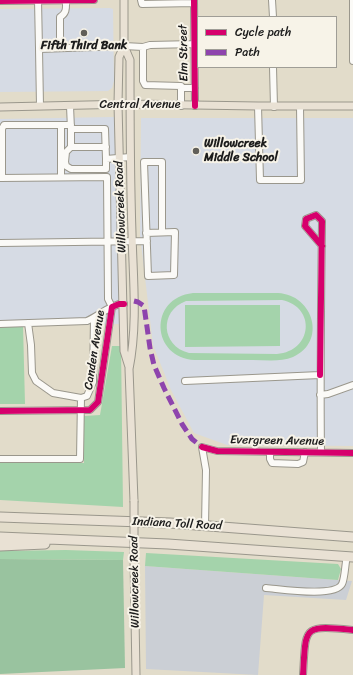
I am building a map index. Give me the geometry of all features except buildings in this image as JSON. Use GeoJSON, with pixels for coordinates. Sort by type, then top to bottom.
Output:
{"type":"FeatureCollection","features":[{"type":"Feature","properties":{"kind":"highway"},"geometry":{"type":"LineString","coordinates":[[0,512],[44,518]]}},
{"type":"Feature","properties":{"kind":"highway","name":"Indiana Toll Road"},"geometry":{"type":"LineString","coordinates":[[0,517],[205,526],[353,537]]}},
{"type":"Feature","properties":{"kind":"highway","name":"Indiana Toll Road"},"geometry":{"type":"LineString","coordinates":[[0,537],[168,544],[350,557]]}},
{"type":"Feature","properties":{"kind":"highway"},"geometry":{"type":"LineString","coordinates":[[0,546],[47,544],[76,540]]}},
{"type":"Feature","properties":{"kind":"main road","name":"Willowcreek Road"},"geometry":{"type":"LineString","coordinates":[[124,0],[124,46],[130,60],[130,157],[134,301],[133,349],[129,369]]}},
{"type":"Feature","properties":{"kind":"main road","name":"Willowcreek Road"},"geometry":{"type":"LineString","coordinates":[[124,46],[119,56],[119,157],[124,304],[124,351],[129,369],[134,501],[136,675]]}},
{"type":"Feature","properties":{"kind":"main road","name":"Central Avenue"},"geometry":{"type":"LineString","coordinates":[[0,107],[118,104],[274,107],[353,106]]}},
{"type":"Feature","properties":{"kind":"street"},"geometry":{"type":"LineString","coordinates":[[0,0],[94,0]]}},
{"type":"Feature","properties":{"kind":"street"},"geometry":{"type":"LineString","coordinates":[[38,0],[40,106]]}},
{"type":"Feature","properties":{"kind":"street"},"geometry":{"type":"LineString","coordinates":[[60,48],[60,17],[66,12],[66,0]]}},
{"type":"Feature","properties":{"kind":"street"},"geometry":{"type":"LineString","coordinates":[[141,0],[142,4],[194,1]]}},
{"type":"Feature","properties":{"kind":"street"},"geometry":{"type":"LineString","coordinates":[[272,0],[272,16]]}},
{"type":"Feature","properties":{"kind":"street"},"geometry":{"type":"LineString","coordinates":[[353,0],[353,61]]}},
{"type":"Feature","properties":{"kind":"street","name":"Elm Street"},"geometry":{"type":"LineString","coordinates":[[194,1],[195,106]]}},
{"type":"Feature","properties":{"kind":"street"},"geometry":{"type":"LineString","coordinates":[[39,49],[124,46],[143,47],[150,45],[194,44]]}},
{"type":"Feature","properties":{"kind":"street"},"geometry":{"type":"LineString","coordinates":[[143,47],[143,81],[145,85],[195,88]]}},
{"type":"Feature","properties":{"kind":"street"},"geometry":{"type":"LineString","coordinates":[[273,68],[274,107]]}},
{"type":"Feature","properties":{"kind":"street"},"geometry":{"type":"LineString","coordinates":[[181,88],[181,106]]}},
{"type":"Feature","properties":{"kind":"street"},"geometry":{"type":"LineString","coordinates":[[70,106],[71,147]]}},
{"type":"Feature","properties":{"kind":"street"},"geometry":{"type":"LineString","coordinates":[[258,106],[260,180],[301,180],[300,106]]}},
{"type":"Feature","properties":{"kind":"street"},"geometry":{"type":"LineString","coordinates":[[0,324],[87,321],[112,307],[108,299],[107,177],[1,178],[2,129],[4,125],[61,125],[105,129],[106,146],[106,168],[71,169],[66,166],[65,156],[66,152],[71,147],[106,146]]}},
{"type":"Feature","properties":{"kind":"street"},"geometry":{"type":"LineString","coordinates":[[61,125],[61,177]]}},
{"type":"Feature","properties":{"kind":"street"},"geometry":{"type":"LineString","coordinates":[[106,159],[130,157]]}},
{"type":"Feature","properties":{"kind":"street"},"geometry":{"type":"LineString","coordinates":[[146,233],[175,232],[174,275],[148,276],[146,233],[144,162],[162,162],[162,232]]}},
{"type":"Feature","properties":{"kind":"street"},"geometry":{"type":"LineString","coordinates":[[0,243],[147,241]]}},
{"type":"Feature","properties":{"kind":"street"},"geometry":{"type":"LineString","coordinates":[[321,452],[320,375],[322,246]]}},
{"type":"Feature","properties":{"kind":"street","name":"Canden Avenue"},"geometry":{"type":"LineString","coordinates":[[0,411],[90,410],[98,402],[112,307],[115,305],[124,304]]}},
{"type":"Feature","properties":{"kind":"street"},"geometry":{"type":"LineString","coordinates":[[28,322],[32,373],[36,381],[53,393],[81,398],[87,396],[93,382],[94,318]]}},
{"type":"Feature","properties":{"kind":"street"},"geometry":{"type":"LineString","coordinates":[[185,381],[320,375]]}},
{"type":"Feature","properties":{"kind":"street"},"geometry":{"type":"LineString","coordinates":[[320,395],[328,394],[353,385]]}},
{"type":"Feature","properties":{"kind":"street"},"geometry":{"type":"LineString","coordinates":[[0,460],[80,459],[81,398]]}},
{"type":"Feature","properties":{"kind":"street","name":"Evergreen Avenue"},"geometry":{"type":"LineString","coordinates":[[205,526],[206,470],[202,447],[217,451],[353,453]]}},
{"type":"Feature","properties":{"kind":"street"},"geometry":{"type":"LineString","coordinates":[[270,452],[270,459],[272,463],[298,464],[303,462],[305,452]]}},
{"type":"Feature","properties":{"kind":"street"},"geometry":{"type":"LineString","coordinates":[[266,588],[322,592],[333,590],[342,584],[350,557]]}},
{"type":"Feature","properties":{"kind":"street"},"geometry":{"type":"LineString","coordinates":[[303,675],[305,640],[309,632],[313,629],[319,628],[353,630]]}},
{"type":"Feature","properties":{"kind":"shaded area"},"geometry":{"type":"Polygon","coordinates":[[[0,9],[113,9],[114,81],[112,88],[108,91],[0,92],[0,9]]]}},
{"type":"Feature","properties":{"kind":"shaded area"},"geometry":{"type":"Polygon","coordinates":[[[114,117],[121,324],[0,326],[0,119],[114,117]]]}},
{"type":"Feature","properties":{"kind":"shaded area"},"geometry":{"type":"Polygon","coordinates":[[[141,118],[353,118],[353,446],[227,445],[194,433],[171,390],[153,345],[140,235],[141,118]]]}},
{"type":"Feature","properties":{"kind":"shaded area"},"geometry":{"type":"Polygon","coordinates":[[[145,566],[352,581],[346,600],[264,595],[258,675],[146,669],[145,566]]]}},
{"type":"Feature","properties":{"kind":"green space"},"geometry":{"type":"Polygon","coordinates":[[[193,293],[278,293],[290,296],[300,302],[308,310],[312,320],[313,331],[310,341],[304,350],[293,357],[284,360],[195,360],[180,357],[170,349],[163,339],[161,328],[162,316],[168,305],[178,297],[193,293]],[[282,300],[186,301],[177,306],[171,312],[167,328],[173,343],[180,349],[189,353],[277,354],[289,351],[298,345],[306,328],[305,319],[301,311],[293,304],[282,300]]]}},
{"type":"Feature","properties":{"kind":"green space"},"geometry":{"type":"Polygon","coordinates":[[[185,305],[280,305],[280,346],[185,347],[185,305]]]}},
{"type":"Feature","properties":{"kind":"green space"},"geometry":{"type":"Polygon","coordinates":[[[23,325],[25,404],[0,404],[0,326],[23,325]]]}},
{"type":"Feature","properties":{"kind":"green space"},"geometry":{"type":"Polygon","coordinates":[[[112,346],[121,346],[123,507],[0,500],[0,463],[84,463],[84,416],[100,415],[112,346]]]}},
{"type":"Feature","properties":{"kind":"green space"},"geometry":{"type":"Polygon","coordinates":[[[66,550],[124,552],[123,560],[0,559],[0,551],[66,550]]]}},
{"type":"Feature","properties":{"kind":"green space"},"geometry":{"type":"Polygon","coordinates":[[[146,553],[338,564],[341,569],[338,580],[145,566],[146,553]]]}},
{"type":"Feature","properties":{"kind":"green space"},"geometry":{"type":"Polygon","coordinates":[[[0,559],[123,560],[125,668],[0,674],[0,559]]]}},
{"type":"Feature","properties":{"kind":"marked path"},"geometry":{"type":"LineString","coordinates":[[134,301],[144,306],[154,365],[164,388],[182,424],[192,439],[202,447]]}},
{"type":"Feature","properties":{"kind":"cycle path"},"geometry":{"type":"LineString","coordinates":[[0,1],[94,0]]}},
{"type":"Feature","properties":{"kind":"cycle path"},"geometry":{"type":"LineString","coordinates":[[194,0],[195,106]]}},
{"type":"Feature","properties":{"kind":"cycle path"},"geometry":{"type":"LineString","coordinates":[[320,375],[322,221],[316,215],[306,219],[305,226],[322,246]]}},
{"type":"Feature","properties":{"kind":"cycle path"},"geometry":{"type":"LineString","coordinates":[[0,411],[90,410],[98,402],[112,307],[119,304],[124,304]]}},
{"type":"Feature","properties":{"kind":"cycle path"},"geometry":{"type":"LineString","coordinates":[[202,447],[217,451],[353,453]]}},
{"type":"Feature","properties":{"kind":"cycle path"},"geometry":{"type":"LineString","coordinates":[[303,675],[305,647],[310,632],[316,629],[324,628],[353,630]]}},
{"type":"Feature","properties":{"kind":"place","name":"Fifth Third Bank"},"geometry":{"type":"Point","coordinates":[84,33]}},
{"type":"Feature","properties":{"kind":"place","name":"Willowcreek Middle School"},"geometry":{"type":"Point","coordinates":[196,151]}}]}
